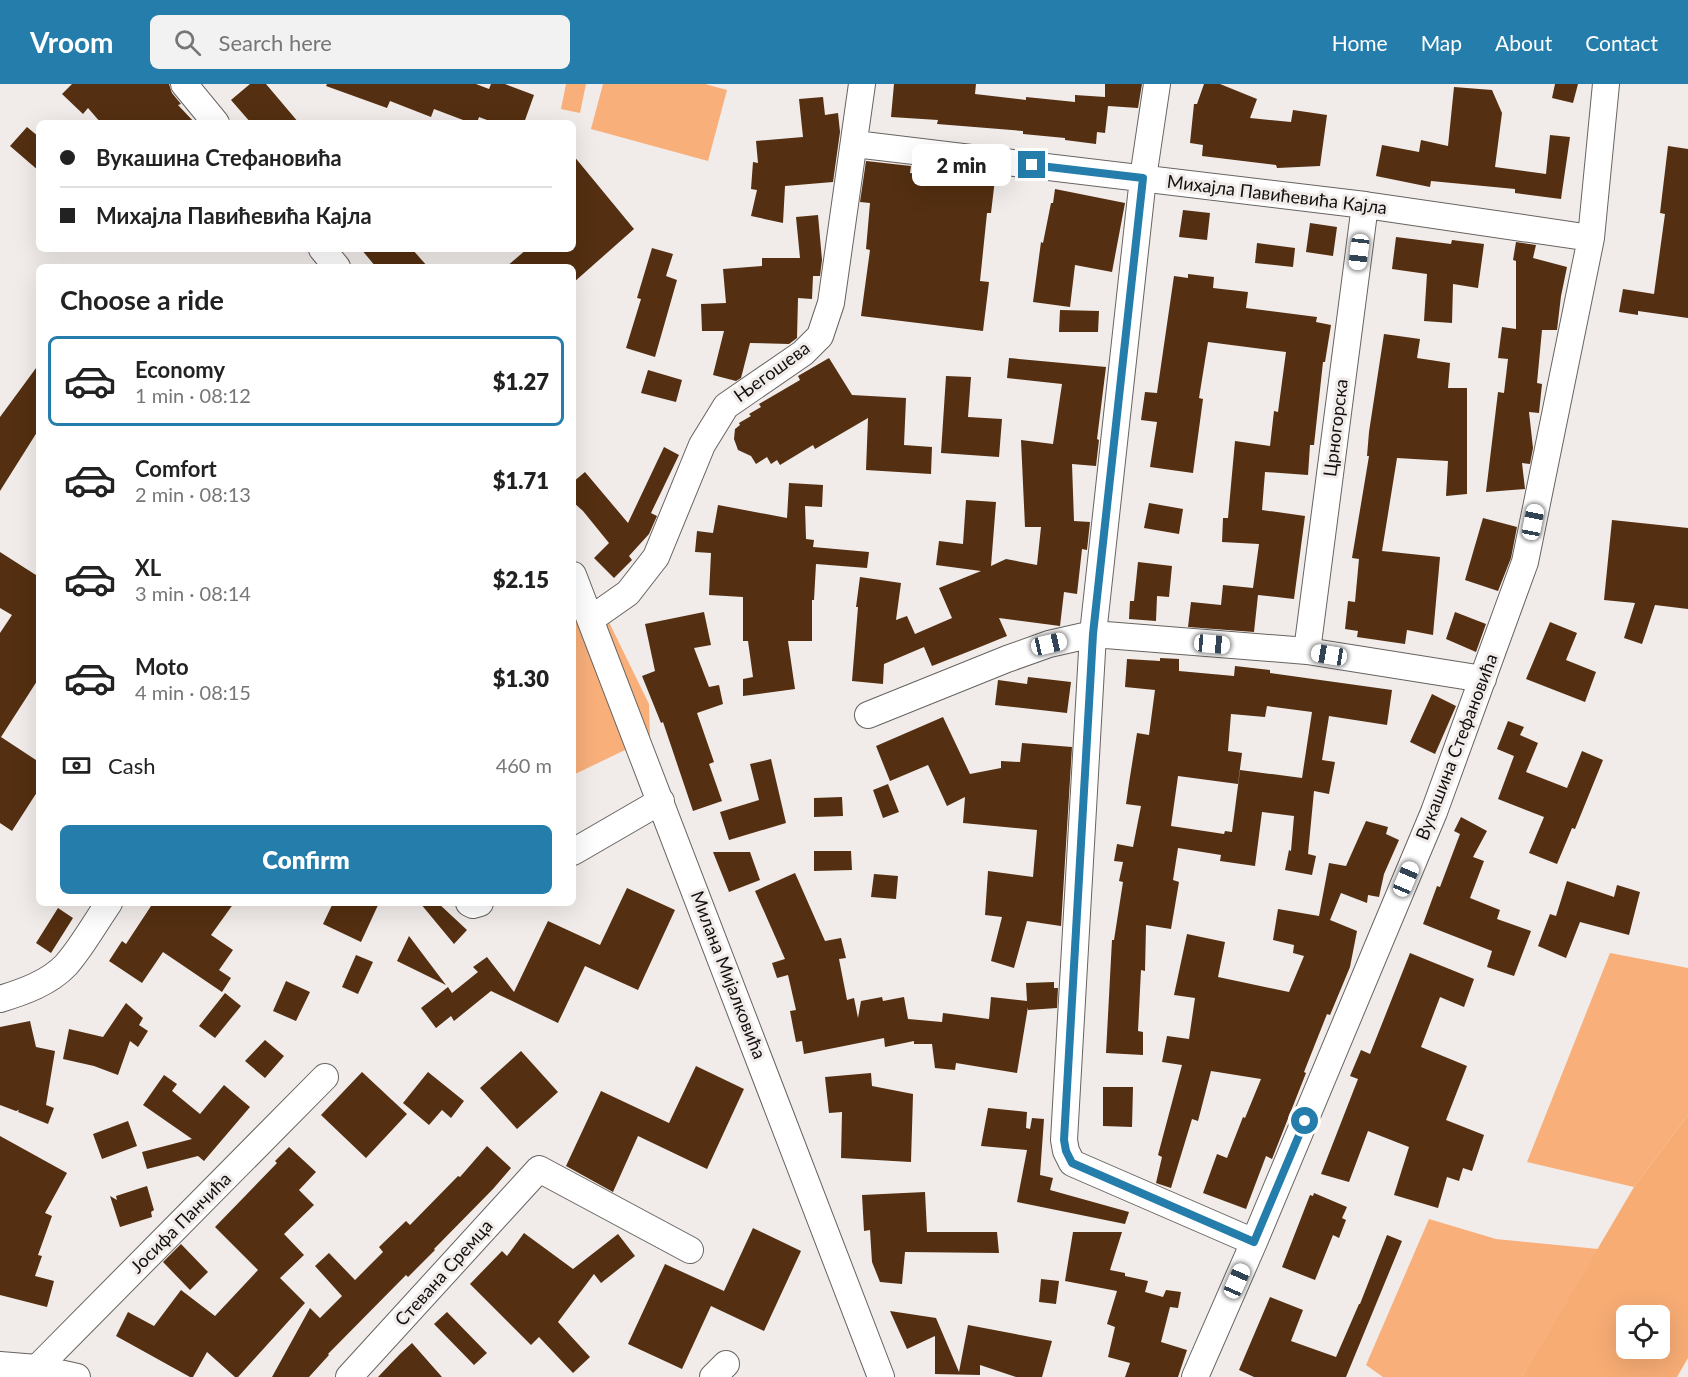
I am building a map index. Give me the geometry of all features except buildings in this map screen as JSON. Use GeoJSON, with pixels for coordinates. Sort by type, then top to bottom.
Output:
{"type":"FeatureCollection","features":[{"type":"Feature","properties":{"kind":"street"},"geometry":{"type":"LineString","coordinates":[[184,84],[214,120]]}},
{"type":"Feature","properties":{"kind":"street","name":"Његошева"},"geometry":{"type":"LineString","coordinates":[[591,619],[628,593],[656,557],[702,445],[726,406],[803,353],[820,336],[831,303],[862,84]]}},
{"type":"Feature","properties":{"kind":"street"},"geometry":{"type":"LineString","coordinates":[[1157,84],[1143,178],[1093,634],[1064,1140],[1072,1163],[1254,1242]]}},
{"type":"Feature","properties":{"kind":"street","name":"Вукашина Стефановића"},"geometry":{"type":"LineString","coordinates":[[1195,1377],[1434,812],[1526,562],[1591,238],[1606,84]]}},
{"type":"Feature","properties":{"kind":"street","name":"Михајла Павићевића Кајла"},"geometry":{"type":"LineString","coordinates":[[855,144],[1365,205],[1591,238]]}},
{"type":"Feature","properties":{"kind":"street","name":"Црногорска"},"geometry":{"type":"LineString","coordinates":[[1307,651],[1365,205]]}},
{"type":"Feature","properties":{"kind":"street"},"geometry":{"type":"LineString","coordinates":[[324,252],[334,264]]}},
{"type":"Feature","properties":{"kind":"street","name":"Милана Мијалковића"},"geometry":{"type":"LineString","coordinates":[[576,582],[881,1377]]}},
{"type":"Feature","properties":{"kind":"street"},"geometry":{"type":"LineString","coordinates":[[868,715],[1007,659],[1049,644],[1093,634],[1307,651],[1483,679]]}},
{"type":"Feature","properties":{"kind":"street"},"geometry":{"type":"LineString","coordinates":[[576,850],[661,801]]}},
{"type":"Feature","properties":{"kind":"street"},"geometry":{"type":"LineString","coordinates":[[0,999],[20,993],[57,973],[67,964],[107,906]]}},
{"type":"Feature","properties":{"kind":"street","name":"Јосифа Панчића"},"geometry":{"type":"LineString","coordinates":[[37,1368],[325,1077]]}},
{"type":"Feature","properties":{"kind":"street","name":"Стевана Сремца"},"geometry":{"type":"LineString","coordinates":[[349,1377],[538,1169],[690,1250]]}},
{"type":"Feature","properties":{"kind":"street"},"geometry":{"type":"LineString","coordinates":[[0,1365],[37,1368],[77,1377]]}},
{"type":"Feature","properties":{"kind":"shaded area"},"geometry":{"type":"Polygon","coordinates":[[[566,84],[586,84],[580,113],[561,109],[566,84]]]}},
{"type":"Feature","properties":{"kind":"shaded area"},"geometry":{"type":"Polygon","coordinates":[[[603,84],[705,84],[727,90],[708,161],[591,129],[603,84]]]}},
{"type":"Feature","properties":{"kind":"shaded area"},"geometry":{"type":"Polygon","coordinates":[[[576,566],[603,610],[649,704],[650,738],[576,774],[576,566]]]}},
{"type":"Feature","properties":{"kind":"shaded area"},"geometry":{"type":"Polygon","coordinates":[[[1610,953],[1688,968],[1688,1115],[1634,1187],[1527,1162],[1610,953]]]}},
{"type":"Feature","properties":{"kind":"shaded area"},"geometry":{"type":"Polygon","coordinates":[[[1688,1115],[1688,1358],[1677,1377],[1522,1377],[1634,1187],[1688,1115]]]}},
{"type":"Feature","properties":{"kind":"shaded area"},"geometry":{"type":"Polygon","coordinates":[[[1429,1219],[1496,1239],[1598,1249],[1522,1377],[1383,1377],[1366,1365],[1429,1219]]]}},
{"type":"Feature","properties":{"kind":"route"},"geometry":{"type":"LineString","coordinates":[[1032,165],[1143,178],[1093,634],[1064,1140],[1066,1151],[1072,1163],[1254,1242],[1305,1121]]}}]}
